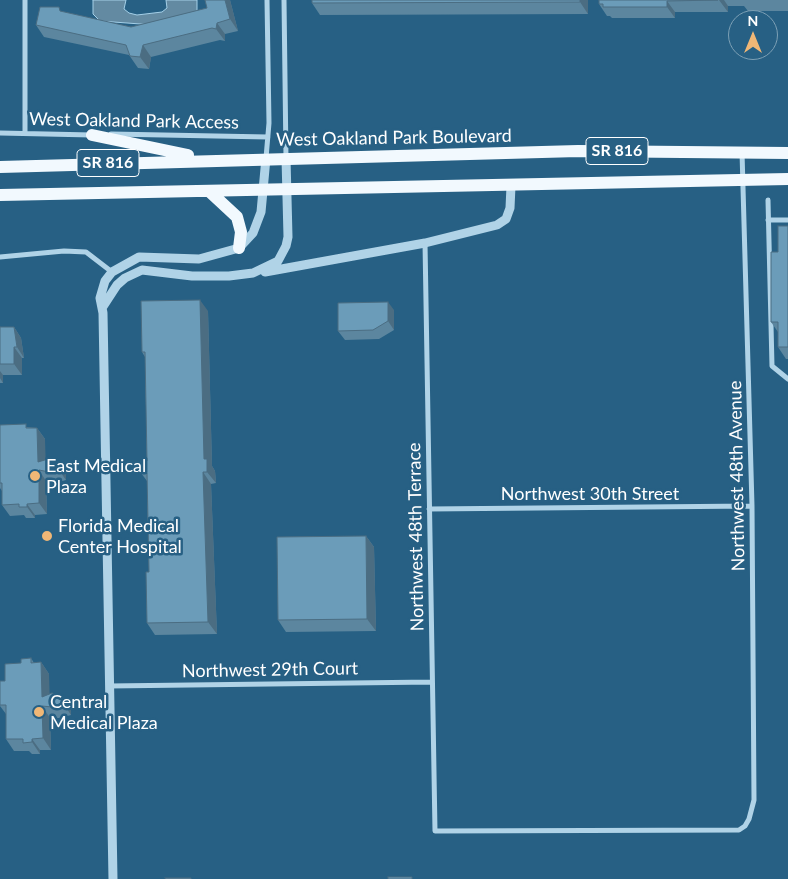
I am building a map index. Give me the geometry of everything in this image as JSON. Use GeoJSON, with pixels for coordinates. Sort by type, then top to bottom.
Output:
{"type":"FeatureCollection","features":[{"type":"Feature","properties":{"kind":"main road"},"geometry":{"type":"LineString","coordinates":[[92,135],[215,159]]}},
{"type":"Feature","properties":{"kind":"main road","name":"West Oakland Park Boulevard"},"geometry":{"type":"LineString","coordinates":[[0,167],[215,159],[578,151],[788,153]]}},
{"type":"Feature","properties":{"kind":"main road","name":"SR 816"},"geometry":{"type":"LineString","coordinates":[[0,196],[788,179]]}},
{"type":"Feature","properties":{"kind":"main road"},"geometry":{"type":"LineString","coordinates":[[209,191],[237,217],[241,232],[239,248]]}},
{"type":"Feature","properties":{"kind":"street"},"geometry":{"type":"LineString","coordinates":[[25,0],[25,133]]}},
{"type":"Feature","properties":{"kind":"street"},"geometry":{"type":"LineString","coordinates":[[112,879],[102,308],[100,298],[102,289],[112,272],[139,257],[200,259],[239,248],[253,232],[261,212],[268,137],[267,0]]}},
{"type":"Feature","properties":{"kind":"street"},"geometry":{"type":"LineString","coordinates":[[253,273],[278,261],[286,246],[288,228],[284,0]]}},
{"type":"Feature","properties":{"kind":"street","name":"West Oakland Park Access"},"geometry":{"type":"LineString","coordinates":[[0,132],[268,137]]}},
{"type":"Feature","properties":{"kind":"street","name":"Northwest 48th Avenue"},"geometry":{"type":"LineString","coordinates":[[435,830],[739,830],[745,826],[749,819],[754,800],[752,506],[742,152]]}},
{"type":"Feature","properties":{"kind":"street"},"geometry":{"type":"LineString","coordinates":[[102,308],[117,285],[125,278],[142,270],[192,276],[253,273],[333,261],[425,243],[497,225],[506,219],[511,205],[511,186]]}},
{"type":"Feature","properties":{"kind":"street"},"geometry":{"type":"LineString","coordinates":[[768,200],[772,366],[788,379]]}},
{"type":"Feature","properties":{"kind":"street"},"geometry":{"type":"LineString","coordinates":[[768,220],[788,220]]}},
{"type":"Feature","properties":{"kind":"street","name":"Northwest 48th Terrace"},"geometry":{"type":"LineString","coordinates":[[425,243],[435,830]]}},
{"type":"Feature","properties":{"kind":"street"},"geometry":{"type":"LineString","coordinates":[[0,257],[64,251],[86,252],[112,272]]}},
{"type":"Feature","properties":{"kind":"street","name":"Northwest 30th Street"},"geometry":{"type":"LineString","coordinates":[[429,509],[752,506]]}},
{"type":"Feature","properties":{"kind":"street","name":"Northwest 29th Court"},"geometry":{"type":"LineString","coordinates":[[109,686],[432,682]]}},
{"type":"Feature","properties":{"kind":"water"},"geometry":{"type":"Polygon","coordinates":[[[93,0],[126,0],[124,9],[129,13],[137,15],[162,12],[167,8],[166,0],[197,0],[197,12],[154,25],[100,21],[93,14],[93,0]]]}},
{"type":"Feature","properties":{"kind":"building"},"geometry":{"type":"Polygon","coordinates":[[[205,0],[225,0],[230,19],[217,23],[216,29],[212,28],[143,45],[140,57],[130,56],[126,45],[36,25],[40,7],[59,7],[60,11],[131,27],[207,8],[205,0]]]}},
{"type":"Feature","properties":{"kind":"building"},"geometry":{"type":"Polygon","coordinates":[[[312,0],[580,0],[580,2],[312,3],[312,0]]]}},
{"type":"Feature","properties":{"kind":"building"},"geometry":{"type":"Polygon","coordinates":[[[599,0],[718,0],[667,1],[667,7],[603,7],[603,4],[599,4],[599,0]]]}},
{"type":"Feature","properties":{"kind":"building"},"geometry":{"type":"Polygon","coordinates":[[[778,226],[788,226],[788,347],[778,347],[778,322],[771,322],[771,252],[778,252],[778,226]]]}},
{"type":"Feature","properties":{"kind":"building"},"geometry":{"type":"Polygon","coordinates":[[[200,300],[204,459],[207,459],[207,472],[203,472],[208,622],[147,623],[146,572],[149,572],[147,473],[141,473],[141,461],[147,461],[145,352],[142,352],[141,301],[200,300]]]}},
{"type":"Feature","properties":{"kind":"building"},"geometry":{"type":"Polygon","coordinates":[[[388,302],[388,321],[373,330],[338,331],[338,303],[388,302]]]}},
{"type":"Feature","properties":{"kind":"building"},"geometry":{"type":"Polygon","coordinates":[[[0,327],[14,327],[17,347],[14,347],[14,364],[0,364],[0,327]]]}},
{"type":"Feature","properties":{"kind":"building","name":"East Medical Plaza"},"geometry":{"type":"Polygon","coordinates":[[[26,424],[26,428],[37,428],[38,462],[48,459],[58,462],[58,469],[49,472],[39,470],[39,503],[27,504],[27,507],[19,507],[19,504],[2,505],[0,425],[26,424]]]}},
{"type":"Feature","properties":{"kind":"building"},"geometry":{"type":"Polygon","coordinates":[[[366,536],[367,619],[278,620],[277,537],[366,536]]]}},
{"type":"Feature","properties":{"kind":"building","name":"Central Medical Plaza"},"geometry":{"type":"Polygon","coordinates":[[[31,658],[31,663],[41,662],[42,697],[52,693],[63,697],[63,703],[52,707],[42,706],[43,738],[32,739],[32,742],[23,743],[23,739],[6,739],[6,705],[0,705],[0,681],[5,681],[5,664],[21,663],[21,659],[31,658]]]}},
{"type":"Feature","properties":{"kind":"building"},"geometry":{"type":"Polygon","coordinates":[[[388,877],[412,877],[412,879],[388,879],[388,877]]]}},
{"type":"Feature","properties":{"kind":"building"},"geometry":{"type":"Polygon","coordinates":[[[191,878],[191,879],[166,879],[191,878]]]}},
{"type":"Feature","properties":{"kind":"place","name":"East Medical Plaza"},"geometry":{"type":"Point","coordinates":[35,476]}},
{"type":"Feature","properties":{"kind":"place","name":"Florida Medical Center Hospital"},"geometry":{"type":"Point","coordinates":[47,536]}},
{"type":"Feature","properties":{"kind":"place","name":"Central Medical Plaza"},"geometry":{"type":"Point","coordinates":[39,712]}}]}
